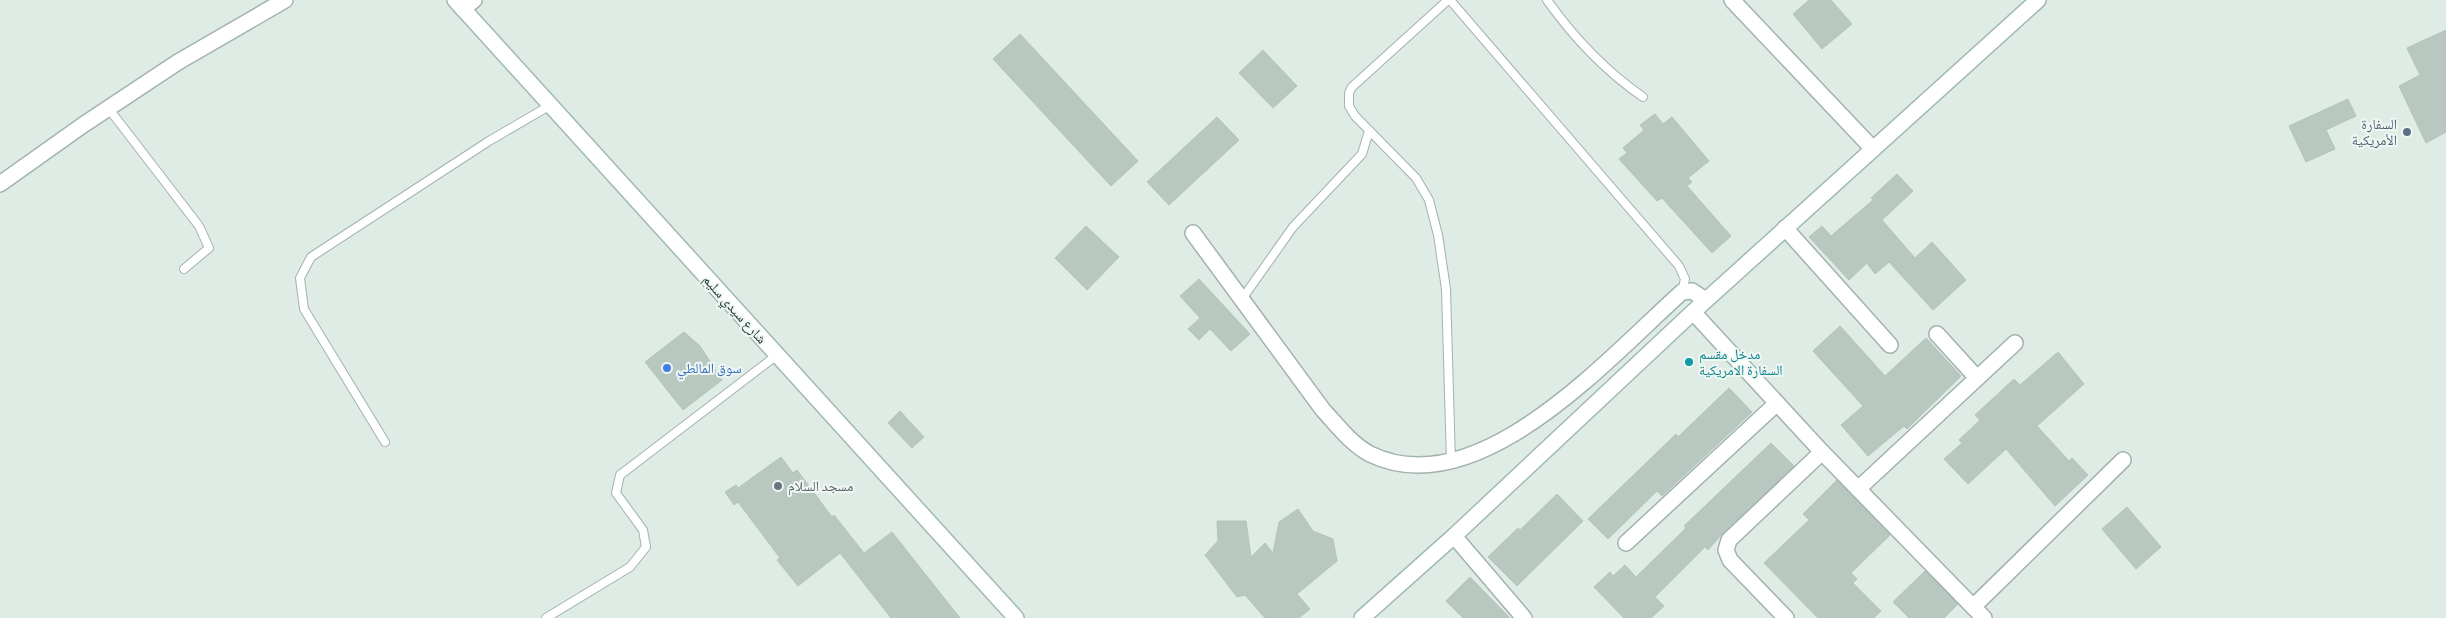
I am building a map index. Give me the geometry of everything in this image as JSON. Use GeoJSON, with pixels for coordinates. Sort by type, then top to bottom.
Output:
{"type":"FeatureCollection","features":[{"type":"Feature","properties":{"kind":"street"},"geometry":{"type":"LineString","coordinates":[[0,184],[83,125],[178,62],[285,0]]}},
{"type":"Feature","properties":{"kind":"street"},"geometry":{"type":"LineString","coordinates":[[1732,0],[1873,149]]}},
{"type":"Feature","properties":{"kind":"street"},"geometry":{"type":"LineString","coordinates":[[1362,618],[1454,536],[1706,300],[2038,0]]}},
{"type":"Feature","properties":{"kind":"street","name":"شارع سيدي سليم"},"geometry":{"type":"LineString","coordinates":[[464,3],[549,106],[1016,618]]}},
{"type":"Feature","properties":{"kind":"street"},"geometry":{"type":"LineString","coordinates":[[1785,228],[1890,345]]}},
{"type":"Feature","properties":{"kind":"street"},"geometry":{"type":"LineString","coordinates":[[1193,233],[1323,410],[1345,434],[1360,447],[1378,457],[1413,466],[1451,462],[1477,453],[1565,400],[1682,292],[1692,291],[1706,300]]}},
{"type":"Feature","properties":{"kind":"street"},"geometry":{"type":"LineString","coordinates":[[1693,312],[1822,452],[1984,618]]}},
{"type":"Feature","properties":{"kind":"street"},"geometry":{"type":"LineString","coordinates":[[1937,334],[1977,378]]}},
{"type":"Feature","properties":{"kind":"street"},"geometry":{"type":"LineString","coordinates":[[1858,489],[2015,343]]}},
{"type":"Feature","properties":{"kind":"street"},"geometry":{"type":"LineString","coordinates":[[1626,543],[1777,403]]}},
{"type":"Feature","properties":{"kind":"street"},"geometry":{"type":"LineString","coordinates":[[1786,618],[1730,560],[1726,550],[1728,540],[1822,452]]}},
{"type":"Feature","properties":{"kind":"street"},"geometry":{"type":"LineString","coordinates":[[1973,606],[2123,460]]}},
{"type":"Feature","properties":{"kind":"street"},"geometry":{"type":"LineString","coordinates":[[1454,536],[1524,618]]}},
{"type":"Feature","properties":{"kind":"lane"},"geometry":{"type":"LineString","coordinates":[[1451,462],[1446,289],[1438,235],[1429,200],[1423,189],[1368,131],[1349,106],[1352,87],[1449,0],[1679,266],[1685,279],[1682,292]]}},
{"type":"Feature","properties":{"kind":"lane"},"geometry":{"type":"LineString","coordinates":[[1547,0],[1579,42],[1602,66],[1643,97]]}},
{"type":"Feature","properties":{"kind":"lane"},"geometry":{"type":"LineString","coordinates":[[385,442],[304,309],[300,278],[311,257],[489,141],[549,106]]}},
{"type":"Feature","properties":{"kind":"lane"},"geometry":{"type":"LineString","coordinates":[[109,109],[199,226],[208,248],[184,269]]}},
{"type":"Feature","properties":{"kind":"lane"},"geometry":{"type":"LineString","coordinates":[[1242,299],[1293,227],[1362,154],[1368,131]]}},
{"type":"Feature","properties":{"kind":"lane"},"geometry":{"type":"LineString","coordinates":[[546,618],[630,567],[646,547],[643,530],[616,493],[620,475],[776,355]]}},
{"type":"Feature","properties":{"kind":"building"},"geometry":{"type":"Polygon","coordinates":[[[1809,0],[1831,0],[1852,24],[1822,49],[1793,14],[1809,0]]]}},
{"type":"Feature","properties":{"kind":"building"},"geometry":{"type":"Polygon","coordinates":[[[2446,30],[2446,132],[2426,143],[2399,86],[2420,75],[2407,48],[2446,30]]]}},
{"type":"Feature","properties":{"kind":"building"},"geometry":{"type":"Polygon","coordinates":[[[1020,34],[1138,161],[1111,186],[993,59],[1020,34]]]}},
{"type":"Feature","properties":{"kind":"building"},"geometry":{"type":"Polygon","coordinates":[[[1263,50],[1297,86],[1273,108],[1239,73],[1263,50]]]}},
{"type":"Feature","properties":{"kind":"building"},"geometry":{"type":"Polygon","coordinates":[[[2348,99],[2356,116],[2326,130],[2335,149],[2306,162],[2289,126],[2348,99]]]}},
{"type":"Feature","properties":{"kind":"building"},"geometry":{"type":"Polygon","coordinates":[[[1655,114],[1663,124],[1672,117],[1709,161],[1688,178],[1692,182],[1687,186],[1731,236],[1712,253],[1662,198],[1657,201],[1619,159],[1627,153],[1623,148],[1644,130],[1640,125],[1655,114]]]}},
{"type":"Feature","properties":{"kind":"building"},"geometry":{"type":"Polygon","coordinates":[[[1217,117],[1239,140],[1169,205],[1147,182],[1217,117]]]}},
{"type":"Feature","properties":{"kind":"building"},"geometry":{"type":"Polygon","coordinates":[[[1897,174],[1913,191],[1882,220],[1915,258],[1932,242],[1966,280],[1933,310],[1889,262],[1875,274],[1867,263],[1849,280],[1809,237],[1822,226],[1831,236],[1873,200],[1871,198],[1897,174]]]}},
{"type":"Feature","properties":{"kind":"building"},"geometry":{"type":"Polygon","coordinates":[[[1086,226],[1119,257],[1087,290],[1055,258],[1086,226]]]}},
{"type":"Feature","properties":{"kind":"building"},"geometry":{"type":"Polygon","coordinates":[[[1199,279],[1250,334],[1231,351],[1210,329],[1199,340],[1188,329],[1200,318],[1180,296],[1199,279]]]}},
{"type":"Feature","properties":{"kind":"building"},"geometry":{"type":"Polygon","coordinates":[[[1840,326],[1885,376],[1926,338],[1961,376],[1907,429],[1904,426],[1868,456],[1841,425],[1863,406],[1813,351],[1840,326]]]}},
{"type":"Feature","properties":{"kind":"building"},"geometry":{"type":"Polygon","coordinates":[[[684,332],[700,346],[722,380],[683,410],[645,362],[684,332]]]}},
{"type":"Feature","properties":{"kind":"building"},"geometry":{"type":"Polygon","coordinates":[[[2058,352],[2084,384],[2037,426],[2069,461],[2072,458],[2088,475],[2055,506],[2006,449],[1968,484],[1944,459],[1962,443],[1959,440],[1980,420],[1975,415],[2014,379],[2020,385],[2058,352]]]}},
{"type":"Feature","properties":{"kind":"building"},"geometry":{"type":"Polygon","coordinates":[[[1729,388],[1752,412],[1662,496],[1657,491],[1608,539],[1588,519],[1676,434],[1678,437],[1729,388]]]}},
{"type":"Feature","properties":{"kind":"building"},"geometry":{"type":"Polygon","coordinates":[[[900,411],[924,437],[912,448],[888,423],[900,411]]]}},
{"type":"Feature","properties":{"kind":"building"},"geometry":{"type":"Polygon","coordinates":[[[1771,443],[1794,466],[1723,533],[1708,550],[1705,547],[1655,597],[1664,606],[1651,618],[1624,618],[1594,587],[1610,572],[1613,576],[1625,565],[1636,577],[1686,528],[1684,526],[1771,443]]]}},
{"type":"Feature","properties":{"kind":"building"},"geometry":{"type":"Polygon","coordinates":[[[781,457],[793,473],[797,470],[832,517],[834,515],[864,553],[892,532],[960,618],[891,618],[840,553],[798,586],[777,560],[780,558],[738,502],[734,505],[725,492],[736,485],[738,488],[781,457]]]}},
{"type":"Feature","properties":{"kind":"building"},"geometry":{"type":"Polygon","coordinates":[[[1837,480],[1890,535],[1851,573],[1857,579],[1853,583],[1881,611],[1874,618],[1818,618],[1764,563],[1809,520],[1803,514],[1837,480]]]}},
{"type":"Feature","properties":{"kind":"building"},"geometry":{"type":"Polygon","coordinates":[[[1557,494],[1583,521],[1517,586],[1488,557],[1518,528],[1520,530],[1557,494]]]}},
{"type":"Feature","properties":{"kind":"building"},"geometry":{"type":"Polygon","coordinates":[[[2127,507],[2161,547],[2136,569],[2102,529],[2127,507]]]}},
{"type":"Feature","properties":{"kind":"building"},"geometry":{"type":"Polygon","coordinates":[[[1298,509],[1313,531],[1333,539],[1337,561],[1297,594],[1310,609],[1299,618],[1265,618],[1245,595],[1237,597],[1205,555],[1218,541],[1217,521],[1246,521],[1251,557],[1265,543],[1273,553],[1279,522],[1298,509]]]}},
{"type":"Feature","properties":{"kind":"building"},"geometry":{"type":"Polygon","coordinates":[[[1925,571],[1958,604],[1944,618],[1909,618],[1893,602],[1925,571]]]}},
{"type":"Feature","properties":{"kind":"building"},"geometry":{"type":"Polygon","coordinates":[[[1470,577],[1510,618],[1463,618],[1446,601],[1470,577]]]}},
{"type":"Feature","properties":{"kind":"place","name":"السفارة الأمريكية"},"geometry":{"type":"Point","coordinates":[2407,132]}},
{"type":"Feature","properties":{"kind":"place","name":"مدخل مقسم السفارة الامريكية"},"geometry":{"type":"Point","coordinates":[1689,362]}},
{"type":"Feature","properties":{"kind":"place","name":"سوق المالطي"},"geometry":{"type":"Point","coordinates":[667,368]}},
{"type":"Feature","properties":{"kind":"place","name":"مسجد السلام"},"geometry":{"type":"Point","coordinates":[778,486]}}]}
